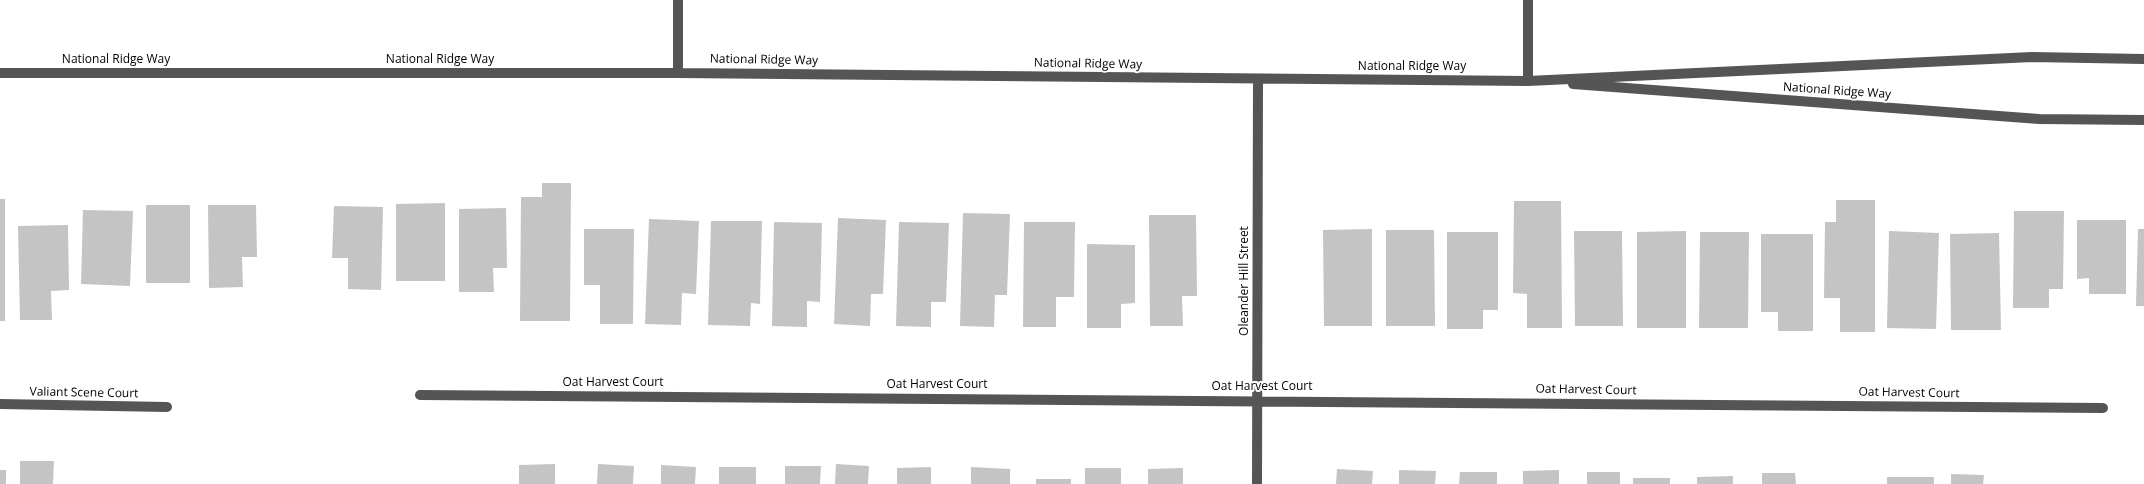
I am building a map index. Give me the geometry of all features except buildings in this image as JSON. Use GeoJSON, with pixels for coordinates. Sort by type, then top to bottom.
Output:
{"type":"FeatureCollection","features":[{"type":"Feature","properties":{"kind":"street"},"geometry":{"type":"LineString","coordinates":[[678,0],[678,73]]}},
{"type":"Feature","properties":{"kind":"street"},"geometry":{"type":"LineString","coordinates":[[1528,0],[1528,80]]}},
{"type":"Feature","properties":{"kind":"street","name":"National Ridge Way"},"geometry":{"type":"LineString","coordinates":[[0,73],[678,73],[1258,79],[1528,80],[2032,57],[2144,58]]}},
{"type":"Feature","properties":{"kind":"street","name":"Oleander Hill Street"},"geometry":{"type":"LineString","coordinates":[[1257,484],[1258,79]]}},
{"type":"Feature","properties":{"kind":"street","name":"National Ridge Way"},"geometry":{"type":"LineString","coordinates":[[1528,80],[2039,119],[2144,120]]}},
{"type":"Feature","properties":{"kind":"street","name":"Oat Harvest Court"},"geometry":{"type":"LineString","coordinates":[[420,395],[1258,400],[2103,408]]}},
{"type":"Feature","properties":{"kind":"street","name":"Valiant Scene Court"},"geometry":{"type":"LineString","coordinates":[[0,404],[167,407]]}}]}
